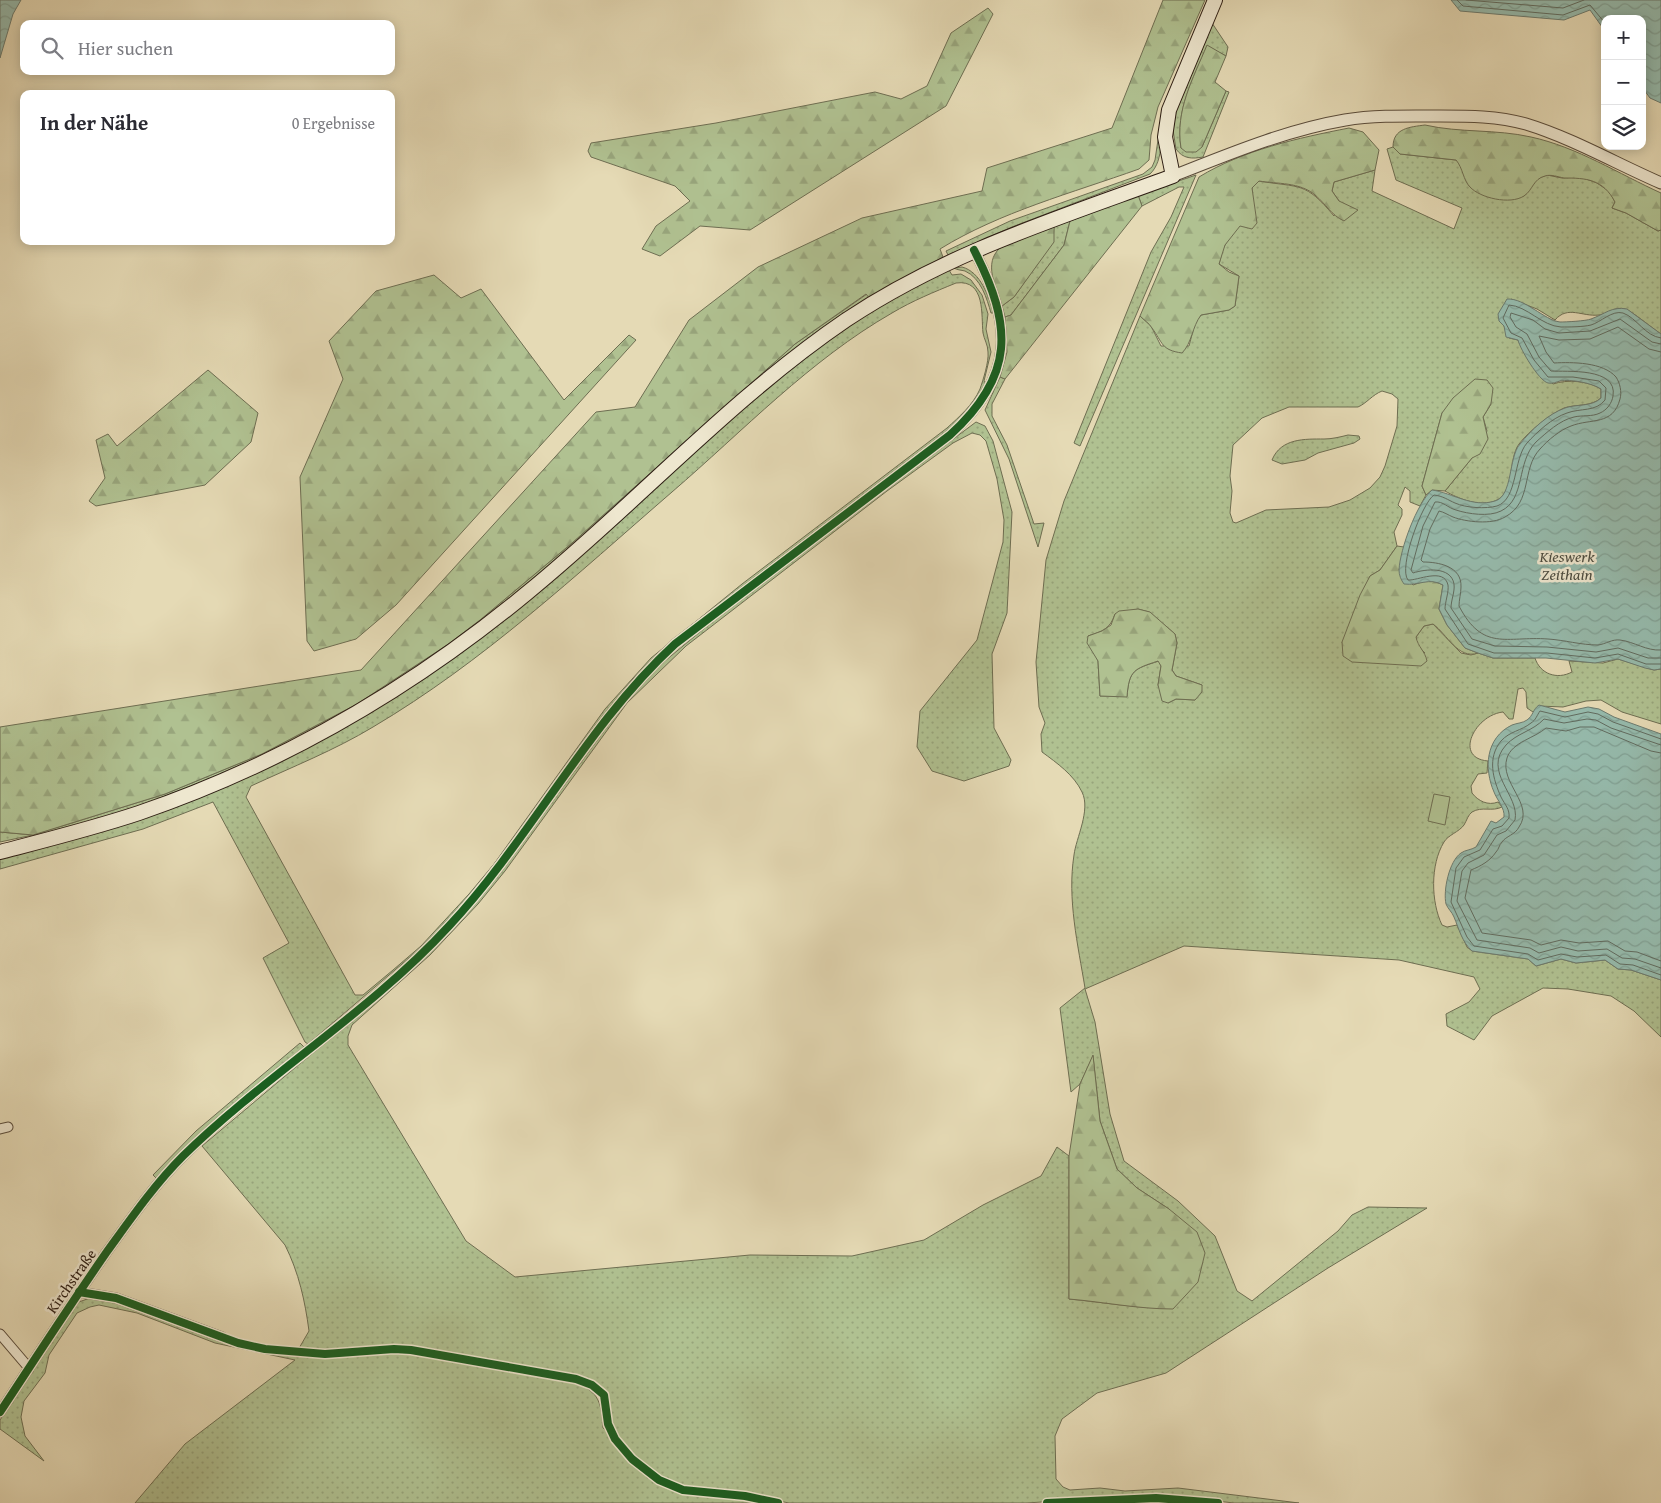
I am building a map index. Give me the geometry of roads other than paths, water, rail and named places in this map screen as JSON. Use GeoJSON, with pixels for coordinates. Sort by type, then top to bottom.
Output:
{"type":"FeatureCollection","features":[{"type":"Feature","properties":{"kind":"main road"},"geometry":{"type":"LineString","coordinates":[[0,852],[139,813],[198,791],[286,752],[368,708],[450,653],[529,591],[756,390],[801,354],[887,294],[948,261],[974,250],[1054,218],[1173,176],[1166,138],[1169,110],[1215,0]]}},
{"type":"Feature","properties":{"kind":"street"},"geometry":{"type":"LineString","coordinates":[[1173,176],[1262,143],[1328,124],[1372,117],[1453,116],[1495,118],[1526,124],[1661,183]]}},
{"type":"Feature","properties":{"kind":"street","name":"Kirchstraße"},"geometry":{"type":"LineString","coordinates":[[0,1412],[79,1292],[130,1220],[170,1170],[200,1140],[369,1000],[448,928],[501,866],[622,698],[656,662],[746,590],[950,435],[976,410],[984,399],[998,369],[1002,339],[996,305],[974,250]]}},
{"type":"Feature","properties":{"kind":"street"},"geometry":{"type":"LineString","coordinates":[[79,1292],[116,1298],[222,1337]]}},
{"type":"Feature","properties":{"kind":"street"},"geometry":{"type":"LineString","coordinates":[[0,1334],[29,1368]]}},
{"type":"Feature","properties":{"kind":"water"},"geometry":{"type":"Polygon","coordinates":[[[0,0],[21,0],[13,14],[0,58],[0,0]]]}},
{"type":"Feature","properties":{"kind":"water"},"geometry":{"type":"Polygon","coordinates":[[[1451,0],[1661,0],[1661,103],[1650,98],[1646,92],[1646,15],[1601,15],[1601,25],[1590,10],[1564,20],[1460,11],[1451,0]]]}},
{"type":"Feature","properties":{"kind":"water","name":"Kieswerk Zeithain"},"geometry":{"type":"Polygon","coordinates":[[[1507,299],[1521,302],[1560,322],[1588,320],[1613,310],[1627,309],[1661,334],[1661,669],[1645,668],[1618,659],[1595,663],[1546,658],[1493,658],[1478,653],[1465,648],[1447,625],[1439,609],[1443,585],[1433,582],[1404,584],[1401,579],[1399,570],[1402,550],[1415,515],[1426,496],[1432,490],[1478,503],[1487,503],[1501,498],[1508,484],[1516,450],[1535,428],[1546,418],[1559,411],[1569,407],[1593,403],[1601,398],[1601,389],[1592,385],[1570,381],[1548,383],[1540,377],[1526,357],[1518,340],[1506,337],[1504,326],[1499,321],[1498,314],[1507,299]]]}},
{"type":"Feature","properties":{"kind":"water"},"geometry":{"type":"Polygon","coordinates":[[[1539,705],[1565,712],[1588,707],[1599,709],[1614,717],[1661,734],[1661,980],[1631,970],[1618,969],[1605,960],[1576,963],[1561,959],[1536,966],[1528,959],[1472,951],[1463,939],[1446,904],[1445,892],[1448,877],[1457,857],[1463,852],[1476,847],[1491,821],[1496,823],[1504,817],[1489,774],[1488,764],[1492,746],[1496,738],[1503,731],[1512,725],[1527,720],[1539,705]]]}}]}
